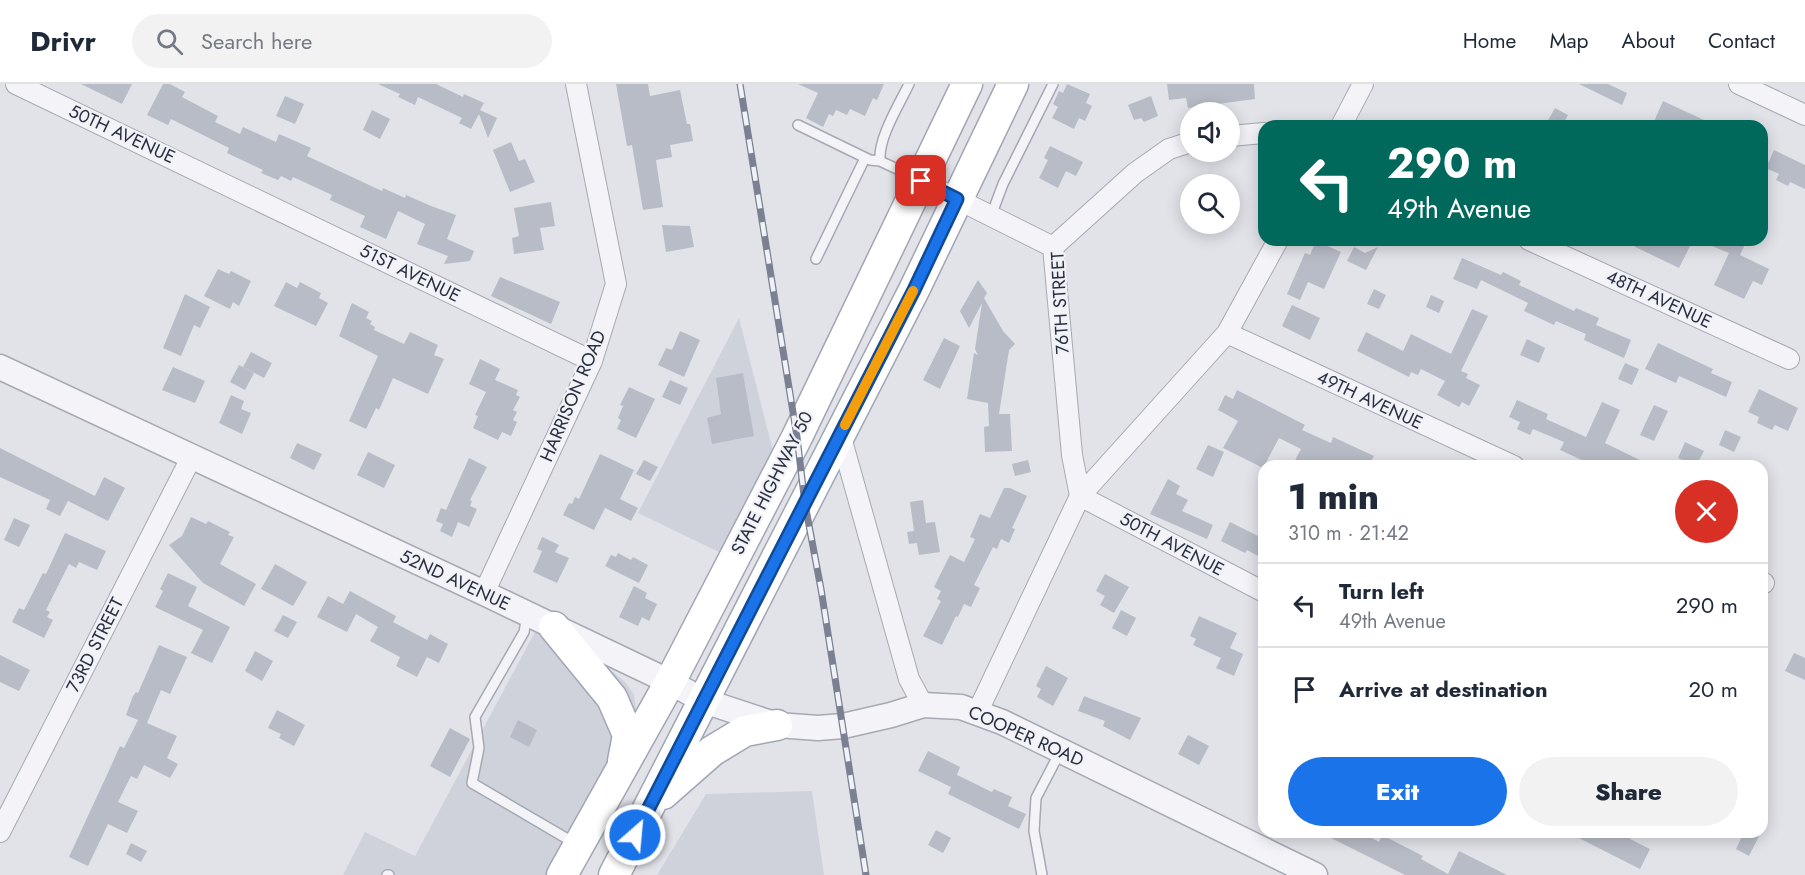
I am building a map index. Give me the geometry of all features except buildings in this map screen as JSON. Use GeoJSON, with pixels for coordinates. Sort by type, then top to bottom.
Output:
{"type":"FeatureCollection","features":[{"type":"Feature","properties":{"kind":"main road","name":"STATE HIGHWAY 50"},"geometry":{"type":"LineString","coordinates":[[562,875],[670,682],[776,478],[967,84]]}},
{"type":"Feature","properties":{"kind":"main road"},"geometry":{"type":"LineString","coordinates":[[614,875],[914,290],[1013,84]]}},
{"type":"Feature","properties":{"kind":"main road"},"geometry":{"type":"LineString","coordinates":[[704,701],[699,687],[703,668],[746,580],[759,547],[776,478]]}},
{"type":"Feature","properties":{"kind":"main road"},"geometry":{"type":"LineString","coordinates":[[541,620],[612,698],[628,735],[623,766]]}},
{"type":"Feature","properties":{"kind":"main road"},"geometry":{"type":"LineString","coordinates":[[603,875],[625,811],[680,707],[677,692],[670,682]]}},
{"type":"Feature","properties":{"kind":"main road"},"geometry":{"type":"LineString","coordinates":[[651,803],[712,751],[745,731],[777,725]]}},
{"type":"Feature","properties":{"kind":"street","name":"50TH AVENUE"},"geometry":{"type":"LineString","coordinates":[[16,84],[228,184]]}},
{"type":"Feature","properties":{"kind":"street","name":"HARRISON ROAD"},"geometry":{"type":"LineString","coordinates":[[484,593],[592,361],[616,284],[576,84]]}},
{"type":"Feature","properties":{"kind":"street"},"geometry":{"type":"LineString","coordinates":[[1344,120],[1363,84]]}},
{"type":"Feature","properties":{"kind":"street"},"geometry":{"type":"LineString","coordinates":[[1739,84],[1805,115]]}},
{"type":"Feature","properties":{"kind":"street"},"geometry":{"type":"LineString","coordinates":[[1240,135],[1258,134]]}},
{"type":"Feature","properties":{"kind":"street","name":"76TH STREET"},"geometry":{"type":"LineString","coordinates":[[1080,496],[1072,455],[1053,247],[1135,173],[1169,149],[1180,146]]}},
{"type":"Feature","properties":{"kind":"street"},"geometry":{"type":"LineString","coordinates":[[921,181],[1053,247]]}},
{"type":"Feature","properties":{"kind":"street","name":"51ST AVENUE"},"geometry":{"type":"LineString","coordinates":[[228,184],[592,361]]}},
{"type":"Feature","properties":{"kind":"street"},"geometry":{"type":"LineString","coordinates":[[978,711],[1080,496],[1227,333],[1275,246]]}},
{"type":"Feature","properties":{"kind":"street","name":"48TH AVENUE"},"geometry":{"type":"LineString","coordinates":[[1542,246],[1790,359]]}},
{"type":"Feature","properties":{"kind":"street","name":"49TH AVENUE"},"geometry":{"type":"LineString","coordinates":[[1227,333],[1501,460]]}},
{"type":"Feature","properties":{"kind":"street","name":"52ND AVENUE"},"geometry":{"type":"LineString","coordinates":[[0,367],[541,620],[670,682],[704,701],[777,725],[818,728],[843,726],[923,705]]}},
{"type":"Feature","properties":{"kind":"street"},"geometry":{"type":"LineString","coordinates":[[840,434],[909,679],[923,705]]}},
{"type":"Feature","properties":{"kind":"street","name":"73RD STREET"},"geometry":{"type":"LineString","coordinates":[[0,832],[191,458]]}},
{"type":"Feature","properties":{"kind":"street","name":"50TH AVENUE"},"geometry":{"type":"LineString","coordinates":[[1080,496],[1258,589]]}},
{"type":"Feature","properties":{"kind":"street","name":"COOPER ROAD"},"geometry":{"type":"LineString","coordinates":[[923,705],[945,705],[978,711],[1315,875]]}},
{"type":"Feature","properties":{"kind":"lane"},"geometry":{"type":"LineString","coordinates":[[880,161],[882,144],[909,84]]}},
{"type":"Feature","properties":{"kind":"lane"},"geometry":{"type":"LineString","coordinates":[[991,216],[1002,184],[1053,84]]}},
{"type":"Feature","properties":{"kind":"lane"},"geometry":{"type":"LineString","coordinates":[[798,125],[865,158],[880,161],[921,181]]}},
{"type":"Feature","properties":{"kind":"lane"},"geometry":{"type":"LineString","coordinates":[[816,259],[865,158]]}},
{"type":"Feature","properties":{"kind":"lane"},"geometry":{"type":"LineString","coordinates":[[541,620],[524,632],[475,717],[479,748],[472,783],[578,845]]}},
{"type":"Feature","properties":{"kind":"lane"},"geometry":{"type":"LineString","coordinates":[[1042,875],[1034,831],[1036,798],[1061,750]]}},
{"type":"Feature","properties":{"kind":"shaded area"},"geometry":{"type":"Polygon","coordinates":[[[739,318],[773,451],[721,553],[638,513],[739,318]]]}},
{"type":"Feature","properties":{"kind":"shaded area"},"geometry":{"type":"Polygon","coordinates":[[[536,630],[612,671],[626,683],[634,695],[636,709],[629,729],[546,875],[343,875],[365,832],[415,856],[536,630]]]}},
{"type":"Feature","properties":{"kind":"shaded area"},"geometry":{"type":"Polygon","coordinates":[[[812,791],[824,875],[657,875],[706,794],[812,791]]]}},
{"type":"Feature","properties":{"kind":"railway"},"geometry":{"type":"LineString","coordinates":[[740,84],[797,437],[805,504],[821,589],[866,875]]}},
{"type":"Feature","properties":{"kind":"slow traffic"},"geometry":{"type":"LineString","coordinates":[[845,425],[913,291]]}},
{"type":"Feature","properties":{"kind":"route"},"geometry":{"type":"LineString","coordinates":[[635,835],[914,290],[957,199],[921,181]]}}]}
